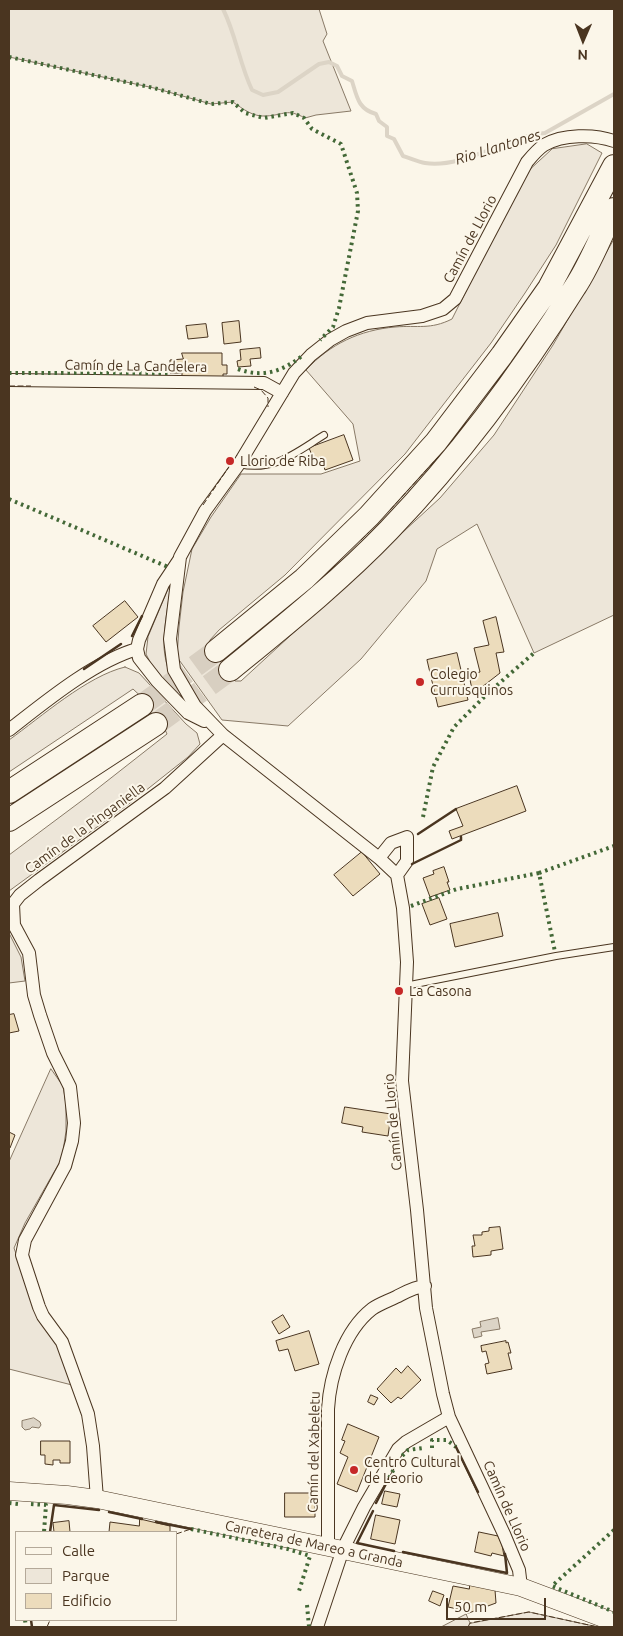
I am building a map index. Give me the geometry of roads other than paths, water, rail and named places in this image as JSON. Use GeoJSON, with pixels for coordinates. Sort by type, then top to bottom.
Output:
{"type":"FeatureCollection","features":[{"type":"Feature","properties":{"kind":"highway"},"geometry":{"type":"LineString","coordinates":[[230,670],[320,597],[389,530],[456,455],[521,368],[576,286],[606,210],[614,166]]}},
{"type":"Feature","properties":{"kind":"highway"},"geometry":{"type":"LineString","coordinates":[[216,651],[304,579],[369,516],[436,442],[502,355],[606,210]]}},
{"type":"Feature","properties":{"kind":"highway"},"geometry":{"type":"LineString","coordinates":[[9,792],[142,705]]}},
{"type":"Feature","properties":{"kind":"highway"},"geometry":{"type":"LineString","coordinates":[[9,820],[156,724]]}},
{"type":"Feature","properties":{"kind":"street","name":"Camín de Llorio"},"geometry":{"type":"LineString","coordinates":[[213,725],[188,713],[157,681],[139,658],[139,640],[163,584],[180,558],[205,511],[239,464],[294,373],[311,355],[330,340],[346,331],[367,323],[422,316],[443,310],[455,299],[527,162],[544,146],[563,138],[606,138],[614,141]]}},
{"type":"Feature","properties":{"kind":"street","name":"Camín de La Candelera"},"geometry":{"type":"LineString","coordinates":[[9,380],[264,383],[282,393]]}},
{"type":"Feature","properties":{"kind":"street","name":"Camín de Llorio"},"geometry":{"type":"LineString","coordinates":[[180,558],[170,639],[174,670],[195,706],[223,735],[380,858],[397,874],[403,908],[407,962],[402,1081],[403,1100],[426,1308],[449,1417],[504,1534],[519,1570],[521,1587]]}},
{"type":"Feature","properties":{"kind":"street"},"geometry":{"type":"LineString","coordinates":[[9,730],[63,689],[121,654],[138,649]]}},
{"type":"Feature","properties":{"kind":"street","name":"Camín de la Pinganiella"},"geometry":{"type":"LineString","coordinates":[[97,1499],[93,1446],[88,1414],[62,1342],[41,1311],[22,1256],[25,1240],[65,1166],[72,1141],[74,1123],[70,1087],[53,1053],[40,1015],[34,995],[29,953],[14,925],[14,904],[20,894],[165,788],[223,735]]}},
{"type":"Feature","properties":{"kind":"street"},"geometry":{"type":"LineString","coordinates":[[380,858],[390,843],[407,837],[407,861],[397,874]]}},
{"type":"Feature","properties":{"kind":"street","name":"Camín del Xabeletu"},"geometry":{"type":"LineString","coordinates":[[335,1548],[328,1409],[329,1390],[333,1374],[348,1340],[366,1315],[374,1308],[415,1287],[425,1286]]}},
{"type":"Feature","properties":{"kind":"street"},"geometry":{"type":"LineString","coordinates":[[318,1627],[335,1548],[364,1506],[398,1449],[419,1434],[449,1417]]}},
{"type":"Feature","properties":{"kind":"street","name":"Carretera de Mareo a Granda"},"geometry":{"type":"LineString","coordinates":[[9,1491],[97,1499],[521,1587],[614,1622]]}},
{"type":"Feature","properties":{"kind":"lane"},"geometry":{"type":"LineString","coordinates":[[239,464],[252,467],[270,465],[292,455],[324,435]]}},
{"type":"Feature","properties":{"kind":"lane"},"geometry":{"type":"LineString","coordinates":[[405,986],[556,956],[614,947]]}},
{"type":"Feature","properties":{"kind":"waterway","name":"Rio Llantones"},"geometry":{"type":"LineString","coordinates":[[223,9],[252,90],[263,95],[278,92],[319,64],[329,62],[337,66],[342,76],[352,81],[359,102],[365,109],[376,114],[379,121],[387,127],[387,136],[394,139],[403,156],[422,162],[440,164],[454,161],[516,140],[545,133],[614,94]]}},
{"type":"Feature","properties":{"kind":"tunnel"},"geometry":{"type":"LineString","coordinates":[[142,705],[216,651]]}},
{"type":"Feature","properties":{"kind":"tunnel"},"geometry":{"type":"LineString","coordinates":[[156,724],[230,670]]}},
{"type":"Feature","properties":{"kind":"place","name":"Llorio de Riba"},"geometry":{"type":"Point","coordinates":[230,461]}},
{"type":"Feature","properties":{"kind":"place","name":"Colegio Currusquinos"},"geometry":{"type":"Point","coordinates":[420,682]}},
{"type":"Feature","properties":{"kind":"place","name":"La Casona"},"geometry":{"type":"Point","coordinates":[399,991]}},
{"type":"Feature","properties":{"kind":"place","name":"Centro Cultural de Leorio"},"geometry":{"type":"Point","coordinates":[354,1470]}}]}
